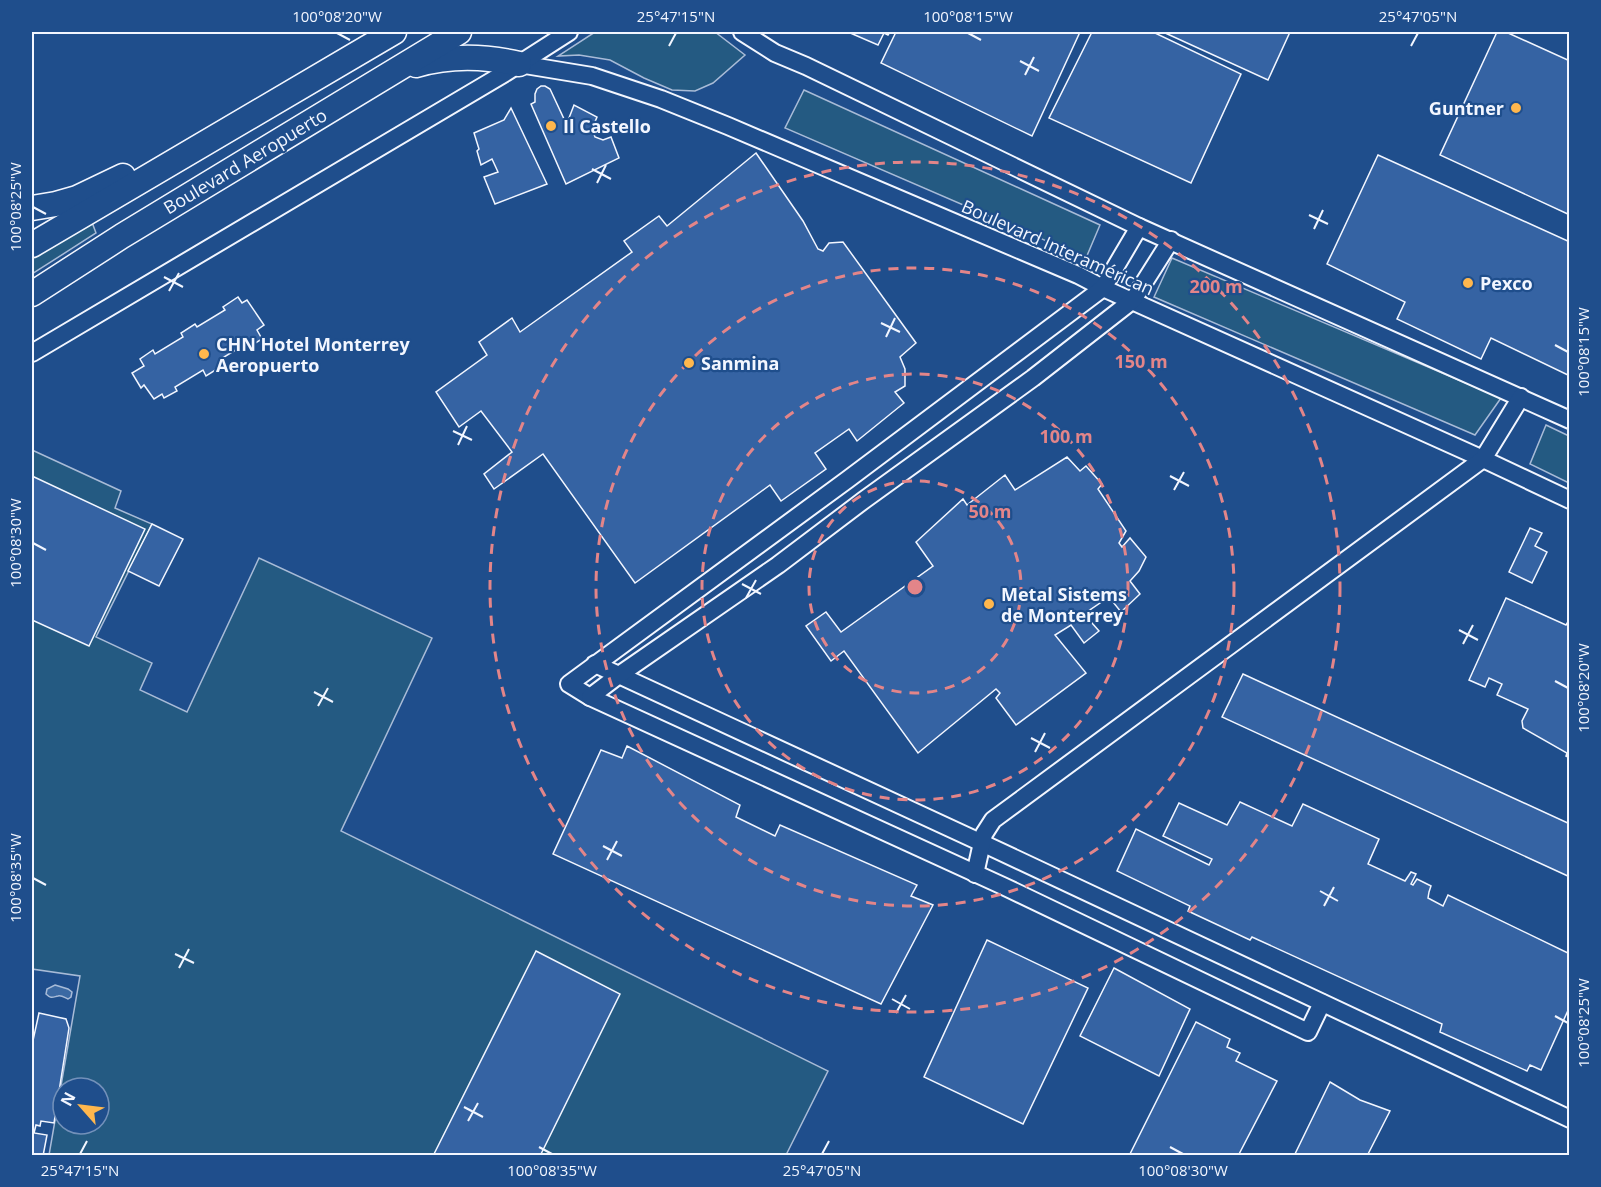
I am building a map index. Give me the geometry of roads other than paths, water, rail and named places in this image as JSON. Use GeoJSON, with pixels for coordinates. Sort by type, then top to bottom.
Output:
{"type":"FeatureCollection","features":[{"type":"Feature","properties":{"kind":"highway","name":"Boulevard Aeropuerto"},"geometry":{"type":"LineString","coordinates":[[32,245],[394,32]]}},
{"type":"Feature","properties":{"kind":"highway","name":"Boulevard Aeropuerto"},"geometry":{"type":"LineString","coordinates":[[32,294],[122,236],[459,32]]}},
{"type":"Feature","properties":{"kind":"highway"},"geometry":{"type":"LineString","coordinates":[[386,75],[424,62],[444,59],[482,58],[519,64]]}},
{"type":"Feature","properties":{"kind":"highway"},"geometry":{"type":"LineString","coordinates":[[32,208],[76,198],[119,178],[177,160]]}},
{"type":"Feature","properties":{"kind":"street"},"geometry":{"type":"LineString","coordinates":[[32,353],[519,64],[569,32]]}},
{"type":"Feature","properties":{"kind":"street"},"geometry":{"type":"LineString","coordinates":[[742,32],[775,53],[1139,226],[1569,420]]}},
{"type":"Feature","properties":{"kind":"street","name":"Boulevard Interamérican"},"geometry":{"type":"LineString","coordinates":[[519,64],[592,76],[661,99],[728,126],[1078,275],[1569,500]]}},
{"type":"Feature","properties":{"kind":"street"},"geometry":{"type":"LineString","coordinates":[[1139,226],[1103,288],[569,684],[590,697],[975,874],[1308,1032],[1323,1003]]}},
{"type":"Feature","properties":{"kind":"street"},"geometry":{"type":"LineString","coordinates":[[590,697],[778,565],[1033,378],[1132,300],[1170,240]]}},
{"type":"Feature","properties":{"kind":"street"},"geometry":{"type":"LineString","coordinates":[[975,874],[984,834],[993,820],[1483,459],[1521,397]]}},
{"type":"Feature","properties":{"kind":"street"},"geometry":{"type":"LineString","coordinates":[[847,480],[864,500]]}},
{"type":"Feature","properties":{"kind":"street"},"geometry":{"type":"LineString","coordinates":[[595,664],[1569,1119]]}},
{"type":"Feature","properties":{"kind":"place","name":"Guntner"},"geometry":{"type":"Point","coordinates":[1516,108]}},
{"type":"Feature","properties":{"kind":"place","name":"Il Castello"},"geometry":{"type":"Point","coordinates":[551,126]}},
{"type":"Feature","properties":{"kind":"place","name":"Pexco"},"geometry":{"type":"Point","coordinates":[1468,283]}},
{"type":"Feature","properties":{"kind":"place","name":"CHN Hotel Monterrey Aeropuerto"},"geometry":{"type":"Point","coordinates":[204,354]}},
{"type":"Feature","properties":{"kind":"place","name":"Sanmina"},"geometry":{"type":"Point","coordinates":[689,363]}},
{"type":"Feature","properties":{"kind":"place","name":"Metal Sistems de Monterrey"},"geometry":{"type":"Point","coordinates":[989,604]}}]}
